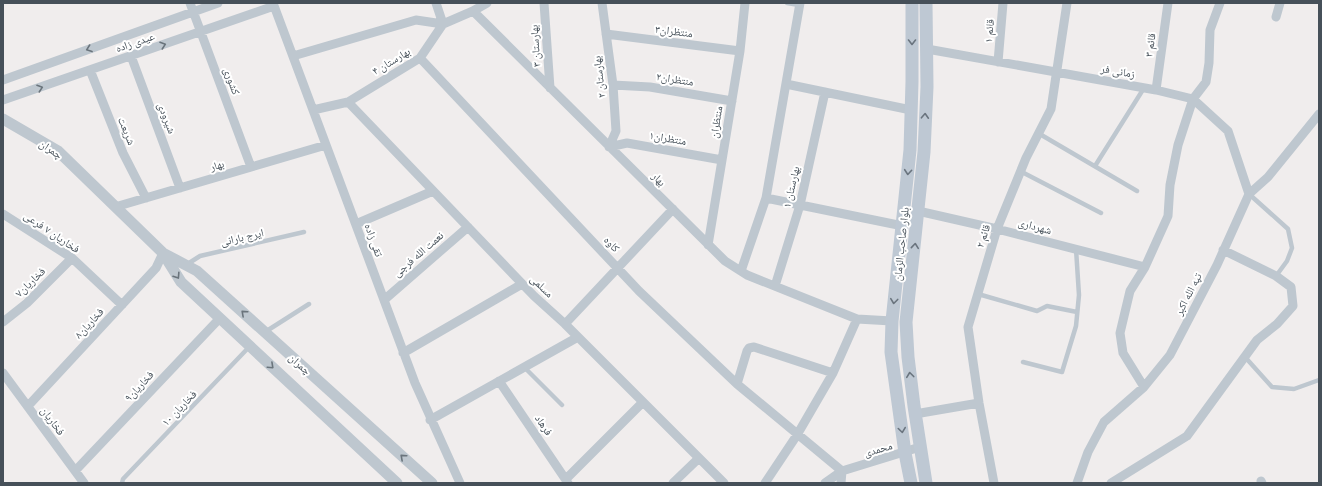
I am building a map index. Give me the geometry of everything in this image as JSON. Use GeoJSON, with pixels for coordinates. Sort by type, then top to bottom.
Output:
{"type":"FeatureCollection","features":[{"type":"Feature","properties":{"kind":"main road","name":"بلوار صاحب الزمان"},"geometry":{"type":"LineString","coordinates":[[911,483],[905,453],[891,352],[892,321],[910,150],[912,3]]}},
{"type":"Feature","properties":{"kind":"main road","name":"بلوار صاحب الزمان"},"geometry":{"type":"LineString","coordinates":[[926,3],[927,49],[924,152],[906,322],[908,357],[915,414],[926,483]]}},
{"type":"Feature","properties":{"kind":"street","name":"عیدی زاده"},"geometry":{"type":"LineString","coordinates":[[3,80],[192,7],[218,3]]}},
{"type":"Feature","properties":{"kind":"street"},"geometry":{"type":"LineString","coordinates":[[436,3],[443,24]]}},
{"type":"Feature","properties":{"kind":"street"},"geometry":{"type":"LineString","coordinates":[[293,56],[416,20],[443,24],[473,12],[487,3]]}},
{"type":"Feature","properties":{"kind":"street","name":"بهارستان ۳"},"geometry":{"type":"LineString","coordinates":[[544,3],[550,88]]}},
{"type":"Feature","properties":{"kind":"street","name":"بهارستان ۲"},"geometry":{"type":"LineString","coordinates":[[602,3],[613,85],[616,131],[610,147]]}},
{"type":"Feature","properties":{"kind":"street","name":"منتظران"},"geometry":{"type":"LineString","coordinates":[[708,245],[740,51],[745,3]]}},
{"type":"Feature","properties":{"kind":"street","name":"قائم ۱"},"geometry":{"type":"LineString","coordinates":[[998,62],[1004,3]]}},
{"type":"Feature","properties":{"kind":"street","name":"قائم ۲"},"geometry":{"type":"LineString","coordinates":[[994,483],[979,403],[968,327],[997,229],[1020,171],[1051,109],[1067,3]]}},
{"type":"Feature","properties":{"kind":"street","name":"قائم ۳"},"geometry":{"type":"LineString","coordinates":[[1156,90],[1168,3]]}},
{"type":"Feature","properties":{"kind":"street"},"geometry":{"type":"LineString","coordinates":[[1144,387],[1123,353],[1120,333],[1130,291],[1145,267],[1168,216],[1170,185],[1178,145],[1193,99],[1206,82],[1209,63],[1210,30],[1220,3]]}},
{"type":"Feature","properties":{"kind":"street"},"geometry":{"type":"LineString","coordinates":[[1276,17],[1280,3]]}},
{"type":"Feature","properties":{"kind":"street"},"geometry":{"type":"LineString","coordinates":[[741,271],[766,198],[799,4]]}},
{"type":"Feature","properties":{"kind":"street","name":"عیدی زاده"},"geometry":{"type":"LineString","coordinates":[[3,100],[201,32],[273,5]]}},
{"type":"Feature","properties":{"kind":"street","name":"تقی زاده"},"geometry":{"type":"LineString","coordinates":[[273,5],[403,353],[430,420],[460,483]]}},
{"type":"Feature","properties":{"kind":"street","name":"کشوری"},"geometry":{"type":"LineString","coordinates":[[192,7],[251,167]]}},
{"type":"Feature","properties":{"kind":"street","name":"بهار"},"geometry":{"type":"LineString","coordinates":[[473,12],[725,261],[741,271],[775,286],[857,319],[892,321]]}},
{"type":"Feature","properties":{"kind":"street","name":"بهارستان ۴"},"geometry":{"type":"LineString","coordinates":[[313,110],[348,102],[420,58],[443,24]]}},
{"type":"Feature","properties":{"kind":"street","name":"منتظران۳"},"geometry":{"type":"LineString","coordinates":[[606,34],[740,51]]}},
{"type":"Feature","properties":{"kind":"street","name":"زمانی فر"},"geometry":{"type":"LineString","coordinates":[[927,49],[1156,90],[1193,99],[1228,131],[1249,194]]}},
{"type":"Feature","properties":{"kind":"street","name":"شیرودی"},"geometry":{"type":"LineString","coordinates":[[131,56],[180,188]]}},
{"type":"Feature","properties":{"kind":"street","name":"کاوه"},"geometry":{"type":"LineString","coordinates":[[420,58],[639,291],[737,384],[842,471]]}},
{"type":"Feature","properties":{"kind":"street","name":"شریعت"},"geometry":{"type":"LineString","coordinates":[[90,70],[123,153],[146,198]]}},
{"type":"Feature","properties":{"kind":"street"},"geometry":{"type":"LineString","coordinates":[[786,84],[911,110]]}},
{"type":"Feature","properties":{"kind":"street","name":"منتظران۲"},"geometry":{"type":"LineString","coordinates":[[613,85],[650,87],[732,101]]}},
{"type":"Feature","properties":{"kind":"street","name":"بهارستان ۱"},"geometry":{"type":"LineString","coordinates":[[775,286],[800,205],[824,92]]}},
{"type":"Feature","properties":{"kind":"street","name":"مسلمی"},"geometry":{"type":"LineString","coordinates":[[348,102],[522,284],[565,324],[724,483]]}},
{"type":"Feature","properties":{"kind":"street","name":"تپه الله اکبر"},"geometry":{"type":"LineString","coordinates":[[1077,483],[1088,452],[1104,422],[1144,387],[1170,355],[1224,250],[1249,194],[1268,177],[1319,114]]}},
{"type":"Feature","properties":{"kind":"street","name":"چمران"},"geometry":{"type":"LineString","coordinates":[[3,119],[58,151],[163,253],[181,282],[397,483]]}},
{"type":"Feature","properties":{"kind":"street","name":"منتظران۱"},"geometry":{"type":"LineString","coordinates":[[610,147],[627,142],[722,160]]}},
{"type":"Feature","properties":{"kind":"street","name":"بهار"},"geometry":{"type":"LineString","coordinates":[[115,207],[326,145]]}},
{"type":"Feature","properties":{"kind":"street"},"geometry":{"type":"LineString","coordinates":[[356,224],[433,191]]}},
{"type":"Feature","properties":{"kind":"street"},"geometry":{"type":"LineString","coordinates":[[766,198],[903,226]]}},
{"type":"Feature","properties":{"kind":"street"},"geometry":{"type":"LineString","coordinates":[[565,324],[672,209]]}},
{"type":"Feature","properties":{"kind":"street","name":"شهرداری"},"geometry":{"type":"LineString","coordinates":[[918,211],[997,229],[1145,267]]}},
{"type":"Feature","properties":{"kind":"street","name":"فخاریان ۷ فرعی"},"geometry":{"type":"LineString","coordinates":[[3,214],[72,258],[122,305]]}},
{"type":"Feature","properties":{"kind":"street","name":"نعمت الله فرجی"},"geometry":{"type":"LineString","coordinates":[[384,300],[468,227]]}},
{"type":"Feature","properties":{"kind":"street"},"geometry":{"type":"LineString","coordinates":[[1111,483],[1187,436],[1257,340],[1277,324],[1293,306],[1291,287],[1276,276],[1224,250]]}},
{"type":"Feature","properties":{"kind":"street","name":"چمران"},"geometry":{"type":"LineString","coordinates":[[163,253],[197,271],[432,483]]}},
{"type":"Feature","properties":{"kind":"street","name":"فخاریان۸"},"geometry":{"type":"LineString","coordinates":[[28,406],[156,268],[163,253]]}},
{"type":"Feature","properties":{"kind":"street","name":"فخاریان۷"},"geometry":{"type":"LineString","coordinates":[[3,322],[27,303],[72,258]]}},
{"type":"Feature","properties":{"kind":"street"},"geometry":{"type":"LineString","coordinates":[[403,353],[522,284]]}},
{"type":"Feature","properties":{"kind":"street","name":"فخاریان۹"},"geometry":{"type":"LineString","coordinates":[[75,471],[220,318]]}},
{"type":"Feature","properties":{"kind":"street"},"geometry":{"type":"LineString","coordinates":[[765,483],[798,435],[833,373],[857,319]]}},
{"type":"Feature","properties":{"kind":"street"},"geometry":{"type":"LineString","coordinates":[[430,420],[578,337]]}},
{"type":"Feature","properties":{"kind":"street"},"geometry":{"type":"LineString","coordinates":[[737,384],[747,351],[749,348],[754,347],[833,373]]}},
{"type":"Feature","properties":{"kind":"street","name":"فخاریان"},"geometry":{"type":"LineString","coordinates":[[3,373],[84,483]]}},
{"type":"Feature","properties":{"kind":"street","name":"فرهاد"},"geometry":{"type":"LineString","coordinates":[[499,381],[567,481]]}},
{"type":"Feature","properties":{"kind":"street"},"geometry":{"type":"LineString","coordinates":[[567,481],[643,402]]}},
{"type":"Feature","properties":{"kind":"street"},"geometry":{"type":"LineString","coordinates":[[915,414],[979,403]]}},
{"type":"Feature","properties":{"kind":"street","name":"محمدی"},"geometry":{"type":"LineString","coordinates":[[825,483],[842,471],[905,453],[920,447]]}},
{"type":"Feature","properties":{"kind":"street"},"geometry":{"type":"LineString","coordinates":[[673,483],[698,458]]}},
{"type":"Feature","properties":{"kind":"street"},"geometry":{"type":"LineString","coordinates":[[841,483],[842,471]]}},
{"type":"Feature","properties":{"kind":"lane"},"geometry":{"type":"LineString","coordinates":[[787,3],[799,4]]}},
{"type":"Feature","properties":{"kind":"lane"},"geometry":{"type":"LineString","coordinates":[[1095,166],[1144,88]]}},
{"type":"Feature","properties":{"kind":"lane"},"geometry":{"type":"LineString","coordinates":[[1038,133],[1137,191]]}},
{"type":"Feature","properties":{"kind":"lane"},"geometry":{"type":"LineString","coordinates":[[1020,171],[1101,214]]}},
{"type":"Feature","properties":{"kind":"lane"},"geometry":{"type":"LineString","coordinates":[[1249,194],[1288,230],[1292,248],[1288,262],[1276,276]]}},
{"type":"Feature","properties":{"kind":"lane","name":"ایرج بارانی"},"geometry":{"type":"LineString","coordinates":[[186,265],[200,256],[304,232]]}},
{"type":"Feature","properties":{"kind":"lane"},"geometry":{"type":"LineString","coordinates":[[1023,362],[1062,372],[1076,326],[1079,295],[1076,249]]}},
{"type":"Feature","properties":{"kind":"lane"},"geometry":{"type":"LineString","coordinates":[[978,294],[1036,310],[1047,306],[1077,312]]}},
{"type":"Feature","properties":{"kind":"lane"},"geometry":{"type":"LineString","coordinates":[[265,332],[309,304]]}},
{"type":"Feature","properties":{"kind":"lane","name":"فخاریان ۱۰"},"geometry":{"type":"LineString","coordinates":[[122,483],[123,479],[250,346]]}},
{"type":"Feature","properties":{"kind":"lane"},"geometry":{"type":"LineString","coordinates":[[1245,357],[1272,387],[1294,389],[1319,380]]}},
{"type":"Feature","properties":{"kind":"lane"},"geometry":{"type":"LineString","coordinates":[[524,367],[562,405]]}}]}
